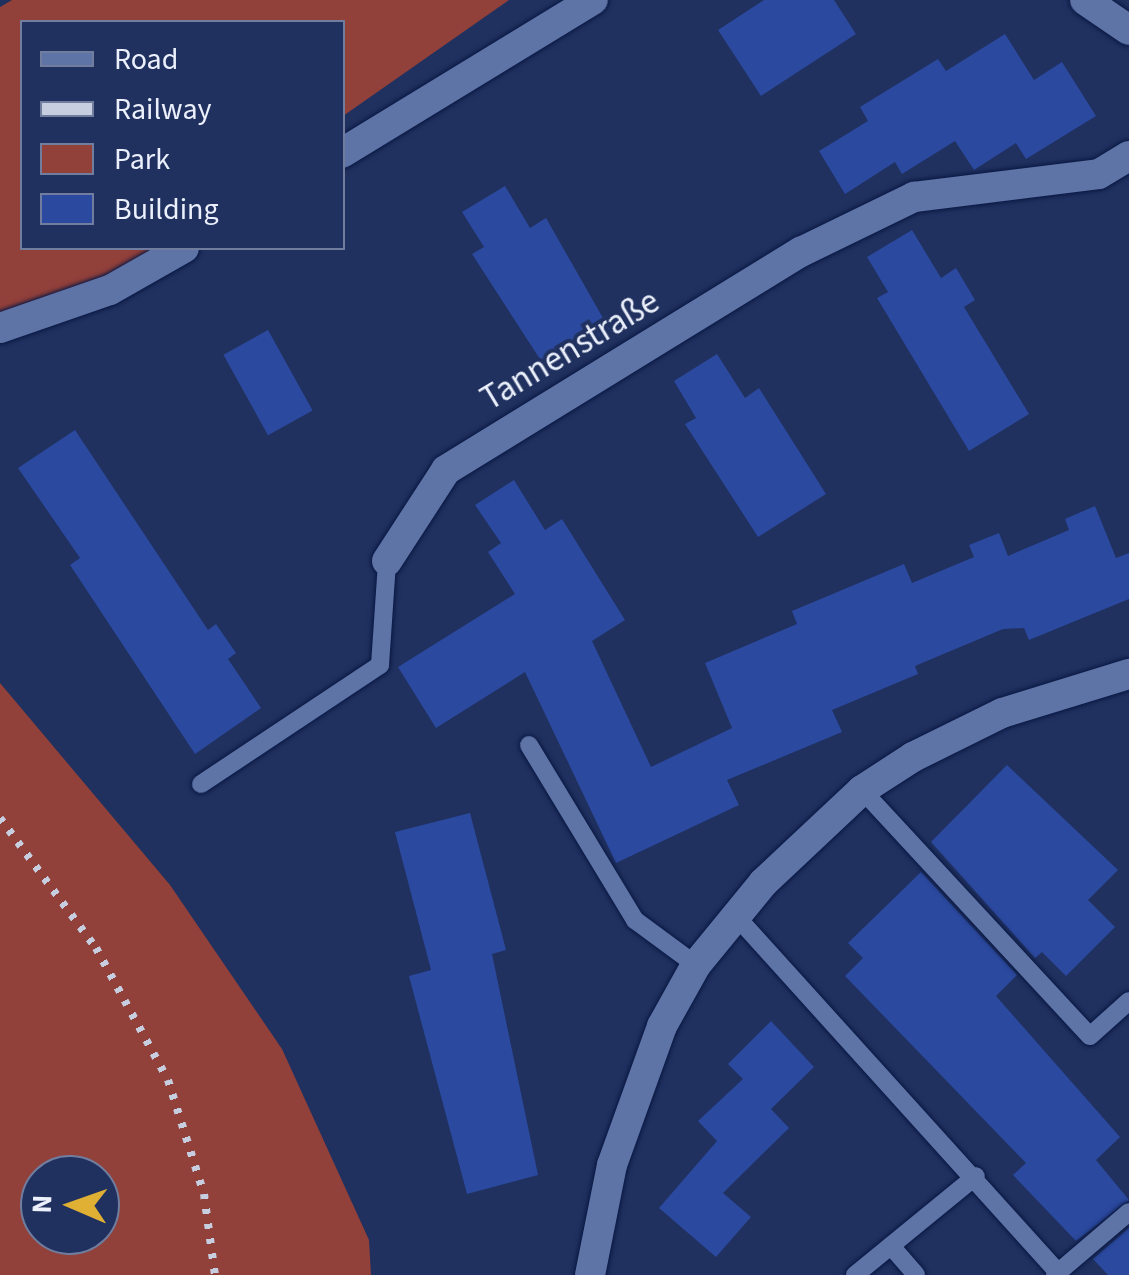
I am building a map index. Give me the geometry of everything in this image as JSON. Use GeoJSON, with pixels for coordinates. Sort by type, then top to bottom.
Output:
{"type":"FeatureCollection","features":[{"type":"Feature","properties":{"kind":"street"},"geometry":{"type":"LineString","coordinates":[[345,151],[593,0]]}},
{"type":"Feature","properties":{"kind":"street"},"geometry":{"type":"LineString","coordinates":[[1085,0],[1129,30]]}},
{"type":"Feature","properties":{"kind":"street","name":"Tannenstraße"},"geometry":{"type":"LineString","coordinates":[[387,561],[446,470],[801,252],[914,197],[1099,174],[1129,156]]}},
{"type":"Feature","properties":{"kind":"street"},"geometry":{"type":"LineString","coordinates":[[0,328],[110,290],[180,250]]}},
{"type":"Feature","properties":{"kind":"street"},"geometry":{"type":"LineString","coordinates":[[590,1275],[630,1102],[696,965],[736,916],[862,790],[1002,713],[1129,674]]}},
{"type":"Feature","properties":{"kind":"lane","name":"Tannenstraße"},"geometry":{"type":"LineString","coordinates":[[201,784],[380,665],[387,561]]}},
{"type":"Feature","properties":{"kind":"lane"},"geometry":{"type":"LineString","coordinates":[[529,745],[635,920],[696,965]]}},
{"type":"Feature","properties":{"kind":"lane"},"geometry":{"type":"LineString","coordinates":[[862,790],[1090,1036],[1129,1001]]}},
{"type":"Feature","properties":{"kind":"lane"},"geometry":{"type":"LineString","coordinates":[[736,916],[976,1176],[1056,1274],[1129,1212]]}},
{"type":"Feature","properties":{"kind":"lane"},"geometry":{"type":"LineString","coordinates":[[855,1275],[976,1176]]}},
{"type":"Feature","properties":{"kind":"lane"},"geometry":{"type":"LineString","coordinates":[[891,1246],[916,1275]]}},
{"type":"Feature","properties":{"kind":"green space"},"geometry":{"type":"Polygon","coordinates":[[[12,0],[509,0],[345,115],[345,20],[20,20],[20,250],[151,250],[104,283],[0,312],[0,7],[12,0]]]}},
{"type":"Feature","properties":{"kind":"green space"},"geometry":{"type":"Polygon","coordinates":[[[0,683],[170,885],[282,1049],[369,1240],[371,1275],[0,1275],[0,683]]]}},
{"type":"Feature","properties":{"kind":"building"},"geometry":{"type":"Polygon","coordinates":[[[764,0],[834,0],[856,34],[761,96],[718,30],[764,0]]]}},
{"type":"Feature","properties":{"kind":"building"},"geometry":{"type":"Polygon","coordinates":[[[1005,34],[1034,80],[1062,62],[1096,116],[1026,159],[1016,143],[974,170],[955,141],[902,174],[895,162],[845,194],[819,151],[868,121],[860,107],[938,59],[946,71],[1005,34]]]}},
{"type":"Feature","properties":{"kind":"building"},"geometry":{"type":"Polygon","coordinates":[[[505,186],[530,228],[546,218],[611,332],[547,370],[472,254],[484,247],[462,212],[505,186]]]}},
{"type":"Feature","properties":{"kind":"building"},"geometry":{"type":"Polygon","coordinates":[[[912,230],[941,278],[956,268],[975,300],[964,307],[1029,414],[969,451],[877,298],[888,292],[867,257],[912,230]]]}},
{"type":"Feature","properties":{"kind":"building"},"geometry":{"type":"Polygon","coordinates":[[[268,330],[313,410],[268,435],[223,355],[268,330]]]}},
{"type":"Feature","properties":{"kind":"building"},"geometry":{"type":"Polygon","coordinates":[[[717,354],[745,398],[759,388],[826,494],[758,537],[685,424],[696,418],[674,381],[717,354]]]}},
{"type":"Feature","properties":{"kind":"building"},"geometry":{"type":"Polygon","coordinates":[[[75,430],[208,630],[216,624],[236,653],[228,659],[261,708],[195,754],[70,565],[80,558],[18,468],[75,430]]]}},
{"type":"Feature","properties":{"kind":"building"},"geometry":{"type":"Polygon","coordinates":[[[514,480],[545,530],[562,519],[625,620],[592,641],[651,767],[732,728],[705,663],[797,624],[792,611],[904,564],[912,583],[974,557],[969,545],[999,533],[1008,556],[1069,530],[1065,519],[1095,506],[1116,558],[1129,553],[1129,599],[1029,640],[1024,628],[1003,629],[915,666],[918,674],[832,710],[842,732],[727,780],[739,805],[616,863],[525,672],[436,728],[398,667],[515,594],[488,552],[501,543],[475,505],[514,480]]]}},
{"type":"Feature","properties":{"kind":"building"},"geometry":{"type":"Polygon","coordinates":[[[1007,765],[1118,870],[1088,900],[1115,927],[1066,976],[1042,952],[1035,958],[931,842],[1007,765]]]}},
{"type":"Feature","properties":{"kind":"building"},"geometry":{"type":"Polygon","coordinates":[[[470,813],[506,950],[492,954],[538,1175],[467,1194],[409,976],[431,970],[395,832],[470,813]]]}},
{"type":"Feature","properties":{"kind":"building"},"geometry":{"type":"Polygon","coordinates":[[[921,872],[1017,975],[996,996],[1120,1137],[1096,1160],[1129,1200],[1076,1241],[1013,1175],[1026,1163],[845,976],[863,958],[848,943],[921,872]]]}},
{"type":"Feature","properties":{"kind":"building"},"geometry":{"type":"Polygon","coordinates":[[[771,1021],[814,1067],[771,1109],[789,1128],[723,1193],[751,1217],[716,1257],[659,1208],[717,1141],[698,1121],[743,1079],[728,1064],[771,1021]]]}},
{"type":"Feature","properties":{"kind":"building"},"geometry":{"type":"Polygon","coordinates":[[[1129,1228],[1129,1275],[1108,1275],[1093,1259],[1129,1228]]]}},
{"type":"Feature","properties":{"kind":"railway"},"geometry":{"type":"LineString","coordinates":[[0,818],[96,948],[168,1080],[204,1194],[215,1275]]}}]}
